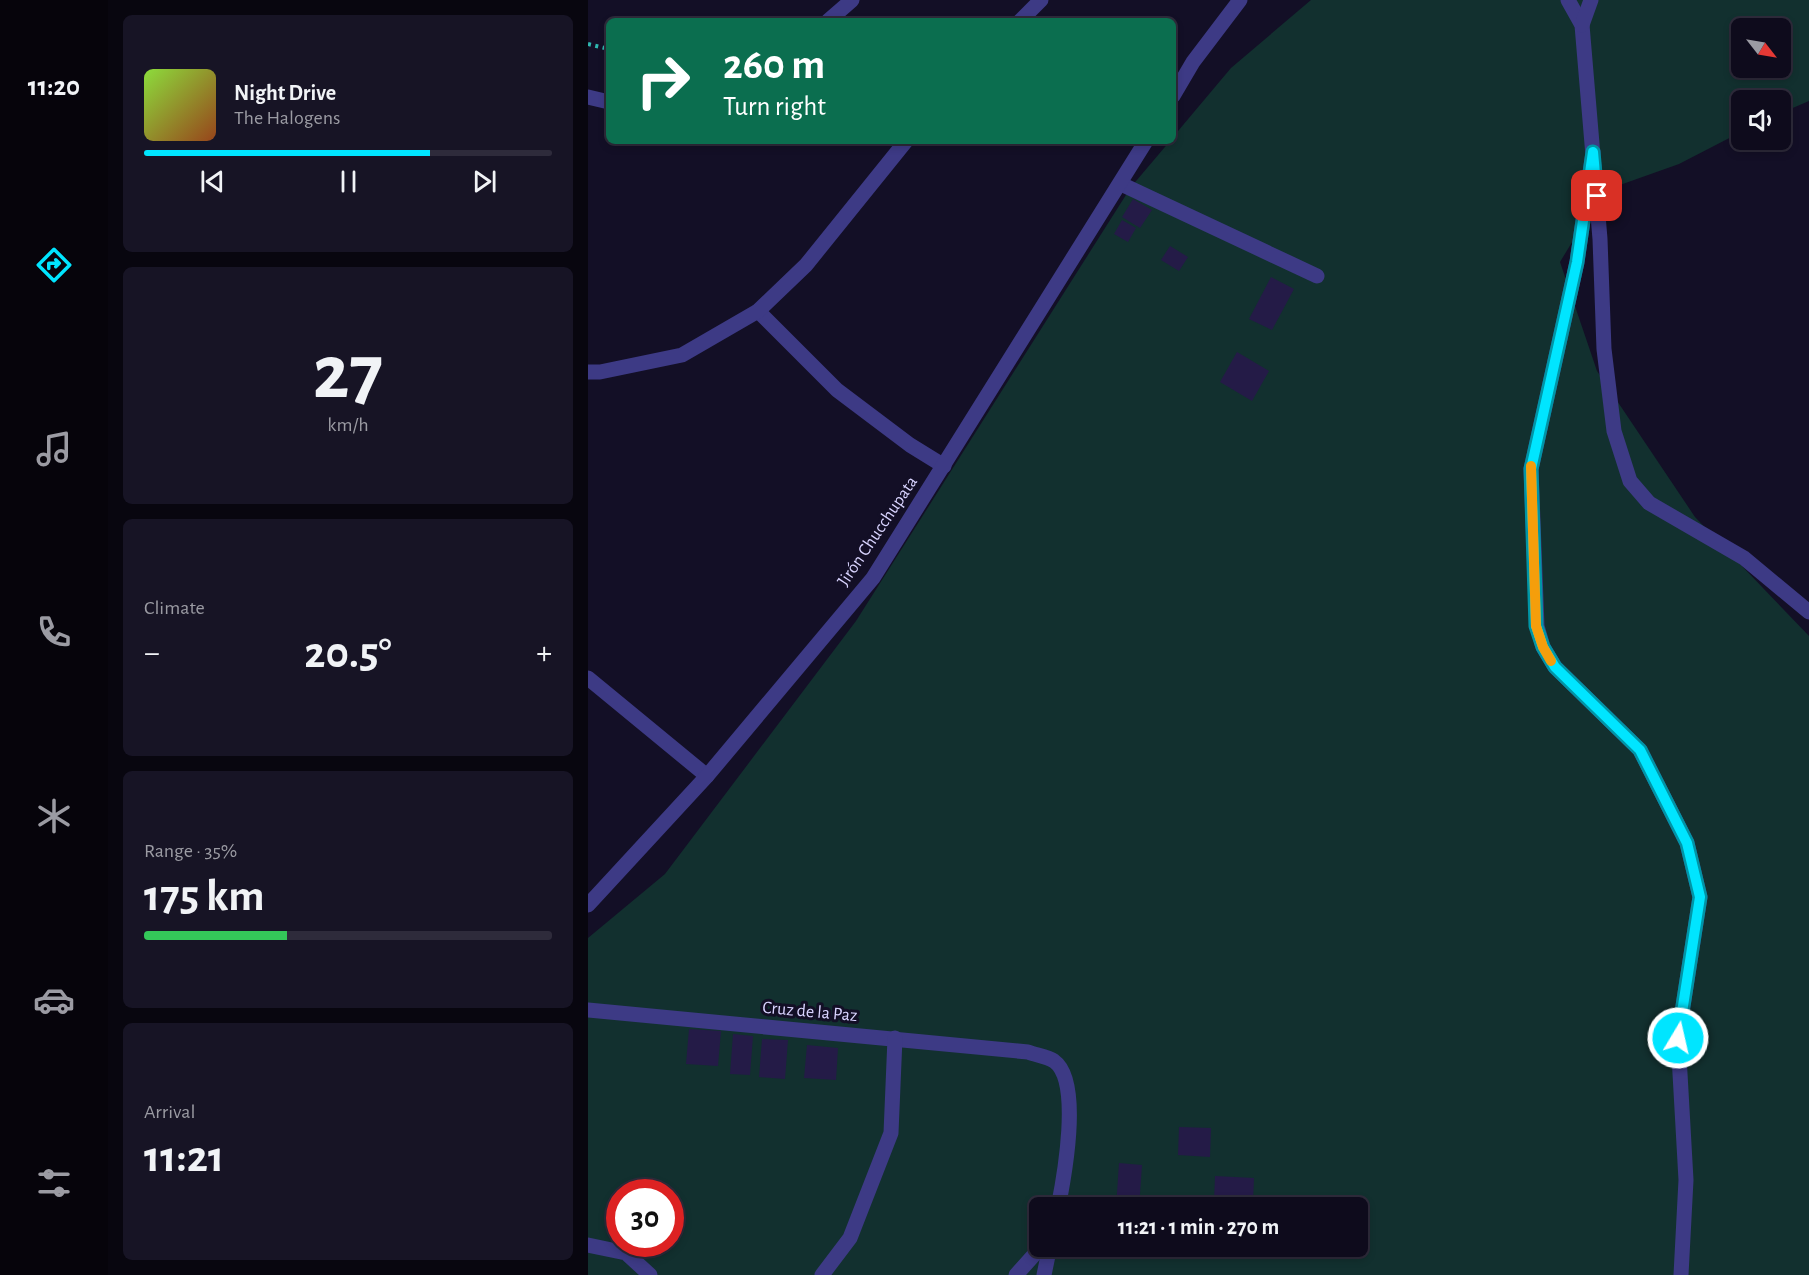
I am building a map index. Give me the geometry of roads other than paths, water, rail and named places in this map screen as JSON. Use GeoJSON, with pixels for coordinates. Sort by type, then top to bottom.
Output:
{"type":"FeatureCollection","features":[{"type":"Feature","properties":{"kind":"street"},"geometry":{"type":"LineString","coordinates":[[831,18],[852,0]]}},
{"type":"Feature","properties":{"kind":"street"},"geometry":{"type":"LineString","coordinates":[[1023,18],[1041,0]]}},
{"type":"Feature","properties":{"kind":"street"},"geometry":{"type":"LineString","coordinates":[[1176,91],[1193,62],[1240,0]]}},
{"type":"Feature","properties":{"kind":"street"},"geometry":{"type":"LineString","coordinates":[[1568,0],[1582,25],[1593,152],[1604,349],[1614,430],[1630,481],[1649,503],[1744,558],[1809,612]]}},
{"type":"Feature","properties":{"kind":"street"},"geometry":{"type":"LineString","coordinates":[[1582,25],[1592,0]]}},
{"type":"Feature","properties":{"kind":"street"},"geometry":{"type":"LineString","coordinates":[[588,97],[606,101]]}},
{"type":"Feature","properties":{"kind":"street"},"geometry":{"type":"LineString","coordinates":[[588,372],[600,372],[682,355],[758,311],[806,265],[904,144]]}},
{"type":"Feature","properties":{"kind":"street","name":"Jirón Chucchupata"},"geometry":{"type":"LineString","coordinates":[[588,905],[623,864],[707,776],[873,578],[1144,144]]}},
{"type":"Feature","properties":{"kind":"street"},"geometry":{"type":"LineString","coordinates":[[1593,152],[1577,262],[1531,469],[1536,626],[1543,647],[1555,667],[1640,750],[1687,843],[1700,897],[1678,1038],[1686,1180],[1682,1275]]}},
{"type":"Feature","properties":{"kind":"street"},"geometry":{"type":"LineString","coordinates":[[1121,184],[1317,276]]}},
{"type":"Feature","properties":{"kind":"street"},"geometry":{"type":"LineString","coordinates":[[758,311],[837,390],[910,445],[944,466]]}},
{"type":"Feature","properties":{"kind":"street"},"geometry":{"type":"LineString","coordinates":[[588,678],[707,776]]}},
{"type":"Feature","properties":{"kind":"street","name":"Cruz de la Paz"},"geometry":{"type":"LineString","coordinates":[[588,1010],[1028,1052],[1055,1062],[1066,1078],[1069,1111],[1066,1160],[1060,1197]]}},
{"type":"Feature","properties":{"kind":"street"},"geometry":{"type":"LineString","coordinates":[[822,1275],[850,1238],[891,1133],[895,1038]]}},
{"type":"Feature","properties":{"kind":"street"},"geometry":{"type":"LineString","coordinates":[[588,1245],[626,1252],[650,1275]]}},
{"type":"Feature","properties":{"kind":"street"},"geometry":{"type":"LineString","coordinates":[[1016,1275],[1032,1257]]}},
{"type":"Feature","properties":{"kind":"street"},"geometry":{"type":"LineString","coordinates":[[1044,1275],[1048,1257]]}}]}
